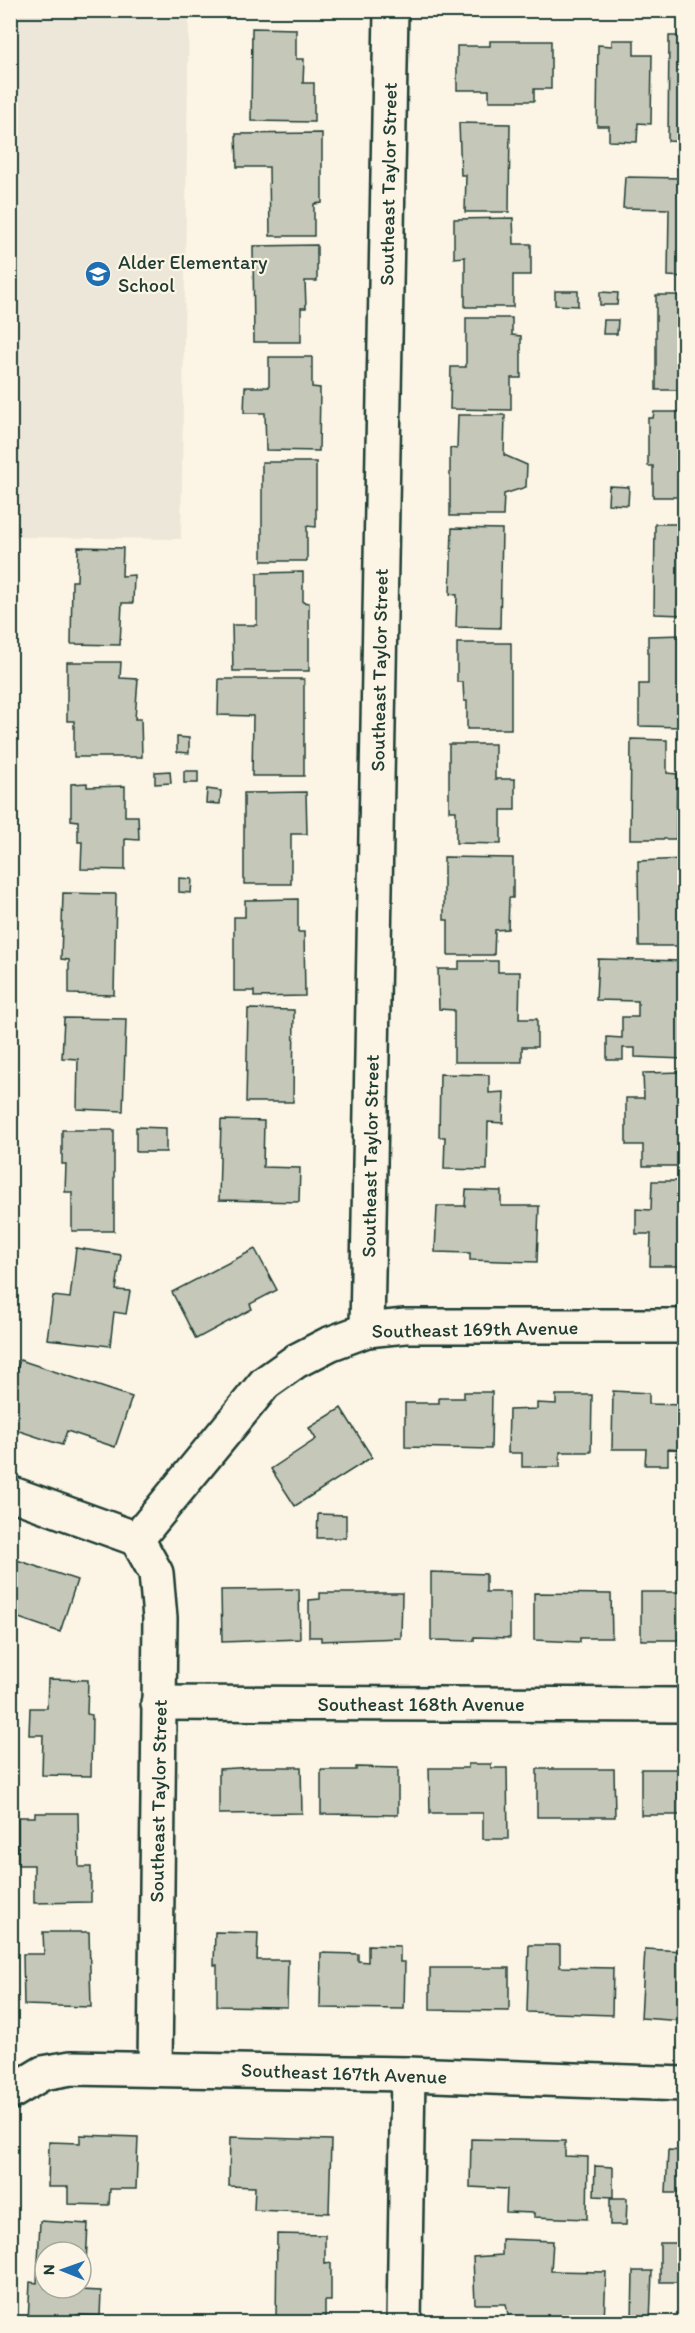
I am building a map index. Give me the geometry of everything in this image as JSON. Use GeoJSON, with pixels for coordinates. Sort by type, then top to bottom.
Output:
{"type":"FeatureCollection","features":[{"type":"Feature","properties":{"kind":"street","name":"Southeast Taylor Street"},"geometry":{"type":"LineString","coordinates":[[367,1330],[391,10]]}},
{"type":"Feature","properties":{"kind":"street","name":"Southeast 169th Avenue"},"geometry":{"type":"LineString","coordinates":[[137,1539],[265,1383],[296,1361],[321,1348],[367,1330],[405,1326],[684,1326]]}},
{"type":"Feature","properties":{"kind":"street"},"geometry":{"type":"LineString","coordinates":[[10,1493],[137,1539]]}},
{"type":"Feature","properties":{"kind":"street","name":"Southeast Taylor Street"},"geometry":{"type":"LineString","coordinates":[[137,1539],[156,1573],[160,1618],[155,2068]]}},
{"type":"Feature","properties":{"kind":"street","name":"Southeast 168th Avenue"},"geometry":{"type":"LineString","coordinates":[[158,1702],[684,1705]]}},
{"type":"Feature","properties":{"kind":"street","name":"Southeast 167th Avenue"},"geometry":{"type":"LineString","coordinates":[[10,2093],[43,2073],[71,2068],[408,2074],[684,2084]]}},
{"type":"Feature","properties":{"kind":"street"},"geometry":{"type":"LineString","coordinates":[[404,2322],[408,2074]]}},
{"type":"Feature","properties":{"kind":"shaded area","name":"Alder Elementary School"},"geometry":{"type":"Polygon","coordinates":[[[11,10],[189,11],[181,539],[11,537],[11,10]]]}},
{"type":"Feature","properties":{"kind":"building"},"geometry":{"type":"Polygon","coordinates":[[[252,28],[296,29],[296,59],[304,59],[303,83],[314,83],[314,122],[251,121],[252,28]]]}},
{"type":"Feature","properties":{"kind":"building"},"geometry":{"type":"Polygon","coordinates":[[[669,36],[684,36],[684,142],[668,141],[669,36]]]}},
{"type":"Feature","properties":{"kind":"building"},"geometry":{"type":"Polygon","coordinates":[[[612,40],[634,40],[634,55],[652,55],[651,124],[638,123],[637,142],[609,141],[609,126],[597,126],[598,45],[612,46],[612,40]]]}},
{"type":"Feature","properties":{"kind":"building"},"geometry":{"type":"Polygon","coordinates":[[[490,41],[551,41],[551,89],[534,89],[534,101],[489,101],[489,90],[457,90],[457,46],[490,46],[490,41]]]}},
{"type":"Feature","properties":{"kind":"building"},"geometry":{"type":"Polygon","coordinates":[[[459,123],[510,124],[509,212],[465,212],[466,175],[461,175],[459,123]]]}},
{"type":"Feature","properties":{"kind":"building"},"geometry":{"type":"Polygon","coordinates":[[[322,133],[322,203],[314,204],[314,236],[270,236],[269,167],[237,167],[236,134],[322,133]]]}},
{"type":"Feature","properties":{"kind":"building"},"geometry":{"type":"Polygon","coordinates":[[[625,177],[684,178],[684,277],[668,276],[669,209],[623,208],[625,177]]]}},
{"type":"Feature","properties":{"kind":"building"},"geometry":{"type":"Polygon","coordinates":[[[513,218],[514,244],[531,244],[531,275],[513,275],[513,307],[465,307],[465,257],[454,258],[454,219],[513,218]]]}},
{"type":"Feature","properties":{"kind":"building"},"geometry":{"type":"Polygon","coordinates":[[[317,245],[317,281],[305,281],[306,308],[301,308],[301,342],[254,342],[253,246],[317,245]]]}},
{"type":"Feature","properties":{"kind":"building"},"geometry":{"type":"Polygon","coordinates":[[[555,291],[578,291],[578,306],[555,305],[555,291]]]}},
{"type":"Feature","properties":{"kind":"building"},"geometry":{"type":"Polygon","coordinates":[[[600,292],[618,293],[617,305],[600,305],[600,292]]]}},
{"type":"Feature","properties":{"kind":"building"},"geometry":{"type":"Polygon","coordinates":[[[656,295],[684,295],[684,390],[656,390],[656,295]]]}},
{"type":"Feature","properties":{"kind":"building"},"geometry":{"type":"Polygon","coordinates":[[[466,318],[512,318],[512,335],[521,336],[521,378],[511,378],[511,410],[450,409],[451,367],[466,367],[466,318]]]}},
{"type":"Feature","properties":{"kind":"building"},"geometry":{"type":"Polygon","coordinates":[[[604,320],[618,320],[617,334],[603,334],[604,320]]]}},
{"type":"Feature","properties":{"kind":"building"},"geometry":{"type":"Polygon","coordinates":[[[269,357],[312,357],[312,387],[320,388],[319,451],[266,450],[265,413],[244,413],[245,387],[269,387],[269,357]]]}},
{"type":"Feature","properties":{"kind":"building"},"geometry":{"type":"Polygon","coordinates":[[[654,412],[684,412],[684,497],[653,497],[653,466],[648,466],[648,418],[653,418],[654,412]]]}},
{"type":"Feature","properties":{"kind":"building"},"geometry":{"type":"Polygon","coordinates":[[[458,415],[505,415],[504,455],[527,465],[526,487],[504,494],[503,516],[450,516],[450,448],[457,449],[458,415]]]}},
{"type":"Feature","properties":{"kind":"building"},"geometry":{"type":"Polygon","coordinates":[[[262,462],[316,462],[316,527],[307,526],[307,561],[262,561],[262,462]]]}},
{"type":"Feature","properties":{"kind":"building"},"geometry":{"type":"Polygon","coordinates":[[[609,486],[629,487],[628,505],[608,504],[609,486]]]}},
{"type":"Feature","properties":{"kind":"building"},"geometry":{"type":"Polygon","coordinates":[[[655,524],[684,524],[684,615],[654,614],[655,524]]]}},
{"type":"Feature","properties":{"kind":"building"},"geometry":{"type":"Polygon","coordinates":[[[452,528],[502,529],[500,628],[456,627],[457,595],[450,594],[452,528]]]}},
{"type":"Feature","properties":{"kind":"building"},"geometry":{"type":"Polygon","coordinates":[[[78,547],[123,548],[122,576],[134,575],[133,603],[122,603],[120,645],[71,644],[72,581],[77,581],[78,547]]]}},
{"type":"Feature","properties":{"kind":"building"},"geometry":{"type":"Polygon","coordinates":[[[303,572],[303,602],[309,603],[309,671],[233,671],[232,625],[257,625],[257,573],[303,572]]]}},
{"type":"Feature","properties":{"kind":"building"},"geometry":{"type":"Polygon","coordinates":[[[684,635],[684,727],[639,726],[639,684],[648,684],[648,636],[684,635]]]}},
{"type":"Feature","properties":{"kind":"building"},"geometry":{"type":"Polygon","coordinates":[[[457,643],[511,643],[511,729],[467,729],[467,701],[464,701],[463,682],[457,682],[457,643]]]}},
{"type":"Feature","properties":{"kind":"building"},"geometry":{"type":"Polygon","coordinates":[[[67,662],[121,662],[120,678],[138,679],[135,719],[141,719],[142,757],[74,757],[74,721],[67,721],[67,662]]]}},
{"type":"Feature","properties":{"kind":"building"},"geometry":{"type":"Polygon","coordinates":[[[219,679],[304,679],[304,776],[252,776],[253,716],[218,715],[219,679]]]}},
{"type":"Feature","properties":{"kind":"building"},"geometry":{"type":"Polygon","coordinates":[[[177,737],[189,738],[189,753],[177,752],[177,737]]]}},
{"type":"Feature","properties":{"kind":"building"},"geometry":{"type":"Polygon","coordinates":[[[631,739],[667,740],[667,773],[677,774],[676,839],[630,839],[631,739]]]}},
{"type":"Feature","properties":{"kind":"building"},"geometry":{"type":"Polygon","coordinates":[[[449,744],[495,744],[495,779],[515,779],[515,810],[501,810],[501,844],[456,843],[456,811],[449,811],[449,744]]]}},
{"type":"Feature","properties":{"kind":"building"},"geometry":{"type":"Polygon","coordinates":[[[170,771],[171,783],[155,784],[155,772],[170,771]]]}},
{"type":"Feature","properties":{"kind":"building"},"geometry":{"type":"Polygon","coordinates":[[[184,771],[198,771],[198,783],[184,783],[184,771]]]}},
{"type":"Feature","properties":{"kind":"building"},"geometry":{"type":"Polygon","coordinates":[[[87,783],[87,787],[125,786],[125,816],[138,816],[139,840],[125,839],[125,870],[81,869],[82,842],[78,842],[78,821],[71,820],[71,784],[87,783]]]}},
{"type":"Feature","properties":{"kind":"building"},"geometry":{"type":"Polygon","coordinates":[[[207,789],[221,791],[220,804],[206,803],[207,789]]]}},
{"type":"Feature","properties":{"kind":"building"},"geometry":{"type":"Polygon","coordinates":[[[306,792],[307,834],[291,834],[291,884],[244,884],[244,793],[306,792]]]}},
{"type":"Feature","properties":{"kind":"building"},"geometry":{"type":"Polygon","coordinates":[[[444,857],[513,858],[513,898],[509,898],[508,929],[495,930],[494,955],[448,955],[448,920],[444,920],[444,857]]]}},
{"type":"Feature","properties":{"kind":"building"},"geometry":{"type":"Polygon","coordinates":[[[684,859],[682,946],[639,946],[638,861],[684,859]]]}},
{"type":"Feature","properties":{"kind":"building"},"geometry":{"type":"Polygon","coordinates":[[[179,878],[192,879],[191,893],[179,892],[179,878]]]}},
{"type":"Feature","properties":{"kind":"building"},"geometry":{"type":"Polygon","coordinates":[[[63,893],[116,894],[114,995],[69,994],[69,960],[61,959],[63,893]]]}},
{"type":"Feature","properties":{"kind":"building"},"geometry":{"type":"Polygon","coordinates":[[[298,899],[298,932],[304,932],[305,996],[254,997],[254,991],[234,991],[234,917],[245,917],[245,900],[298,899]]]}},
{"type":"Feature","properties":{"kind":"building"},"geometry":{"type":"Polygon","coordinates":[[[598,959],[684,961],[684,1059],[635,1057],[635,1048],[623,1048],[623,1060],[607,1060],[607,1037],[622,1038],[622,1017],[638,1017],[638,1001],[596,1000],[598,959]]]}},
{"type":"Feature","properties":{"kind":"building"},"geometry":{"type":"Polygon","coordinates":[[[459,961],[498,961],[498,972],[520,972],[519,1019],[537,1019],[537,1047],[522,1047],[522,1062],[454,1062],[454,1010],[439,1009],[438,969],[459,969],[459,961]]]}},
{"type":"Feature","properties":{"kind":"building"},"geometry":{"type":"Polygon","coordinates":[[[248,1009],[294,1010],[293,1102],[246,1102],[248,1009]]]}},
{"type":"Feature","properties":{"kind":"building"},"geometry":{"type":"Polygon","coordinates":[[[64,1018],[126,1019],[123,1111],[77,1109],[78,1059],[62,1058],[64,1018]]]}},
{"type":"Feature","properties":{"kind":"building"},"geometry":{"type":"Polygon","coordinates":[[[684,1072],[684,1166],[643,1166],[643,1145],[626,1145],[626,1098],[644,1098],[643,1073],[684,1072]]]}},
{"type":"Feature","properties":{"kind":"building"},"geometry":{"type":"Polygon","coordinates":[[[440,1074],[489,1075],[489,1093],[504,1092],[503,1123],[488,1122],[487,1170],[444,1169],[445,1137],[439,1137],[440,1074]]]}},
{"type":"Feature","properties":{"kind":"building"},"geometry":{"type":"Polygon","coordinates":[[[221,1120],[264,1121],[263,1167],[300,1168],[299,1202],[219,1200],[221,1120]]]}},
{"type":"Feature","properties":{"kind":"building"},"geometry":{"type":"Polygon","coordinates":[[[136,1127],[166,1128],[166,1152],[136,1152],[136,1127]]]}},
{"type":"Feature","properties":{"kind":"building"},"geometry":{"type":"Polygon","coordinates":[[[62,1130],[114,1130],[114,1231],[72,1231],[72,1192],[65,1192],[66,1164],[62,1164],[62,1130]]]}},
{"type":"Feature","properties":{"kind":"building"},"geometry":{"type":"Polygon","coordinates":[[[652,1181],[684,1181],[684,1266],[650,1266],[651,1234],[636,1234],[636,1209],[651,1210],[652,1181]]]}},
{"type":"Feature","properties":{"kind":"building"},"geometry":{"type":"Polygon","coordinates":[[[466,1190],[501,1191],[501,1206],[539,1206],[537,1262],[470,1260],[470,1253],[435,1252],[437,1206],[465,1206],[466,1190]]]}},
{"type":"Feature","properties":{"kind":"building"},"geometry":{"type":"Polygon","coordinates":[[[76,1248],[121,1255],[116,1290],[130,1291],[126,1314],[114,1312],[110,1346],[47,1339],[53,1296],[70,1298],[76,1248]]]}},
{"type":"Feature","properties":{"kind":"building"},"geometry":{"type":"Polygon","coordinates":[[[255,1249],[277,1290],[250,1304],[252,1309],[196,1339],[172,1292],[255,1249]]]}},
{"type":"Feature","properties":{"kind":"building"},"geometry":{"type":"Polygon","coordinates":[[[20,1360],[132,1397],[115,1447],[67,1431],[62,1445],[10,1428],[10,1390],[20,1360]]]}},
{"type":"Feature","properties":{"kind":"building"},"geometry":{"type":"Polygon","coordinates":[[[613,1391],[649,1393],[649,1404],[684,1405],[684,1450],[668,1449],[668,1465],[645,1465],[646,1449],[612,1449],[613,1391]]]}},
{"type":"Feature","properties":{"kind":"building"},"geometry":{"type":"Polygon","coordinates":[[[464,1392],[492,1392],[491,1449],[405,1447],[405,1403],[439,1403],[439,1398],[464,1398],[464,1392]]]}},
{"type":"Feature","properties":{"kind":"building"},"geometry":{"type":"Polygon","coordinates":[[[556,1395],[592,1395],[591,1452],[560,1452],[560,1467],[522,1467],[522,1453],[508,1453],[509,1410],[537,1409],[537,1403],[556,1404],[556,1395]]]}},
{"type":"Feature","properties":{"kind":"building"},"geometry":{"type":"Polygon","coordinates":[[[341,1408],[372,1457],[295,1506],[271,1469],[316,1439],[309,1428],[341,1408]]]}},
{"type":"Feature","properties":{"kind":"building"},"geometry":{"type":"Polygon","coordinates":[[[318,1514],[346,1515],[346,1538],[317,1538],[318,1514]]]}},
{"type":"Feature","properties":{"kind":"building"},"geometry":{"type":"Polygon","coordinates":[[[17,1560],[77,1580],[60,1632],[10,1615],[10,1566],[14,1568],[17,1560]]]}},
{"type":"Feature","properties":{"kind":"building"},"geometry":{"type":"Polygon","coordinates":[[[431,1572],[486,1574],[486,1592],[510,1592],[510,1638],[474,1637],[474,1641],[431,1640],[431,1572]]]}},
{"type":"Feature","properties":{"kind":"building"},"geometry":{"type":"Polygon","coordinates":[[[299,1589],[300,1639],[222,1642],[221,1590],[299,1589]]]}},
{"type":"Feature","properties":{"kind":"building"},"geometry":{"type":"Polygon","coordinates":[[[641,1592],[684,1592],[684,1638],[681,1640],[641,1640],[641,1592]]]}},
{"type":"Feature","properties":{"kind":"building"},"geometry":{"type":"Polygon","coordinates":[[[320,1593],[402,1593],[401,1638],[321,1641],[321,1637],[309,1637],[309,1600],[320,1599],[320,1593]]]}},
{"type":"Feature","properties":{"kind":"building"},"geometry":{"type":"Polygon","coordinates":[[[534,1593],[611,1594],[612,1638],[580,1638],[580,1642],[534,1640],[534,1593]]]}},
{"type":"Feature","properties":{"kind":"building"},"geometry":{"type":"Polygon","coordinates":[[[48,1679],[88,1680],[87,1714],[92,1715],[91,1776],[42,1775],[43,1735],[29,1735],[30,1708],[47,1708],[48,1679]]]}},
{"type":"Feature","properties":{"kind":"building"},"geometry":{"type":"Polygon","coordinates":[[[468,1764],[491,1764],[491,1768],[507,1768],[508,1839],[483,1839],[483,1813],[430,1813],[429,1768],[468,1768],[468,1764]]]}},
{"type":"Feature","properties":{"kind":"building"},"geometry":{"type":"Polygon","coordinates":[[[301,1767],[302,1813],[219,1814],[219,1769],[301,1767]]]}},
{"type":"Feature","properties":{"kind":"building"},"geometry":{"type":"Polygon","coordinates":[[[356,1767],[398,1768],[398,1815],[321,1814],[321,1770],[356,1770],[356,1767]]]}},
{"type":"Feature","properties":{"kind":"building"},"geometry":{"type":"Polygon","coordinates":[[[684,1767],[684,1815],[641,1815],[641,1769],[681,1769],[684,1767]]]}},
{"type":"Feature","properties":{"kind":"building"},"geometry":{"type":"Polygon","coordinates":[[[537,1769],[614,1769],[615,1817],[537,1817],[537,1769]]]}},
{"type":"Feature","properties":{"kind":"building"},"geometry":{"type":"Polygon","coordinates":[[[35,1813],[78,1813],[79,1867],[91,1867],[91,1902],[34,1903],[34,1865],[18,1865],[18,1817],[35,1817],[35,1813]]]}},
{"type":"Feature","properties":{"kind":"building"},"geometry":{"type":"Polygon","coordinates":[[[43,1932],[89,1932],[91,2007],[24,2005],[23,1954],[44,1954],[43,1932]]]}},
{"type":"Feature","properties":{"kind":"building"},"geometry":{"type":"Polygon","coordinates":[[[215,1932],[258,1933],[257,1960],[288,1960],[287,2007],[217,2006],[217,1965],[214,1965],[215,1932]]]}},
{"type":"Feature","properties":{"kind":"building"},"geometry":{"type":"Polygon","coordinates":[[[368,1945],[400,1946],[400,1962],[405,1962],[404,2009],[320,2008],[321,1953],[358,1954],[358,1961],[368,1962],[368,1945]]]}},
{"type":"Feature","properties":{"kind":"building"},"geometry":{"type":"Polygon","coordinates":[[[529,1945],[560,1945],[560,1967],[613,1968],[612,2015],[527,2012],[529,1945]]]}},
{"type":"Feature","properties":{"kind":"building"},"geometry":{"type":"Polygon","coordinates":[[[645,1949],[684,1951],[684,2021],[641,2018],[645,1949]]]}},
{"type":"Feature","properties":{"kind":"building"},"geometry":{"type":"Polygon","coordinates":[[[430,1968],[509,1968],[509,2011],[430,2010],[430,1968]]]}},
{"type":"Feature","properties":{"kind":"building"},"geometry":{"type":"Polygon","coordinates":[[[80,2135],[138,2137],[136,2189],[110,2189],[109,2205],[68,2204],[68,2187],[48,2187],[49,2142],[80,2143],[80,2135]]]}},
{"type":"Feature","properties":{"kind":"building"},"geometry":{"type":"Polygon","coordinates":[[[230,2137],[331,2140],[329,2213],[254,2210],[255,2187],[229,2186],[230,2137]]]}},
{"type":"Feature","properties":{"kind":"building"},"geometry":{"type":"Polygon","coordinates":[[[471,2139],[565,2141],[565,2156],[588,2157],[587,2219],[534,2217],[534,2213],[506,2212],[507,2189],[470,2187],[471,2139]]]}},
{"type":"Feature","properties":{"kind":"building"},"geometry":{"type":"Polygon","coordinates":[[[668,2150],[684,2151],[684,2193],[666,2193],[668,2150]]]}},
{"type":"Feature","properties":{"kind":"building"},"geometry":{"type":"Polygon","coordinates":[[[595,2166],[613,2167],[613,2197],[594,2196],[595,2166]]]}},
{"type":"Feature","properties":{"kind":"building"},"geometry":{"type":"Polygon","coordinates":[[[610,2198],[627,2198],[626,2225],[610,2225],[610,2198]]]}},
{"type":"Feature","properties":{"kind":"building"},"geometry":{"type":"Polygon","coordinates":[[[40,2221],[88,2224],[87,2240],[39,2240],[40,2221]]]}},
{"type":"Feature","properties":{"kind":"building"},"geometry":{"type":"Polygon","coordinates":[[[277,2234],[325,2235],[325,2264],[331,2263],[331,2301],[325,2301],[325,2322],[276,2322],[277,2234]]]}},
{"type":"Feature","properties":{"kind":"building"},"geometry":{"type":"Polygon","coordinates":[[[502,2239],[553,2241],[551,2271],[606,2272],[604,2322],[509,2320],[506,2304],[475,2304],[473,2257],[502,2255],[502,2239]]]}},
{"type":"Feature","properties":{"kind":"building"},"geometry":{"type":"Polygon","coordinates":[[[660,2243],[684,2243],[684,2282],[660,2282],[660,2243]]]}},
{"type":"Feature","properties":{"kind":"building"},"geometry":{"type":"Polygon","coordinates":[[[633,2271],[652,2271],[650,2322],[632,2322],[633,2271]]]}},
{"type":"Feature","properties":{"kind":"building"},"geometry":{"type":"Polygon","coordinates":[[[30,2282],[33,2282],[33,2300],[93,2300],[93,2291],[101,2291],[100,2316],[77,2315],[77,2322],[28,2322],[30,2282]]]}},
{"type":"Feature","properties":{"kind":"place","name":"Alder Elementary School"},"geometry":{"type":"Point","coordinates":[98,274]}}]}
